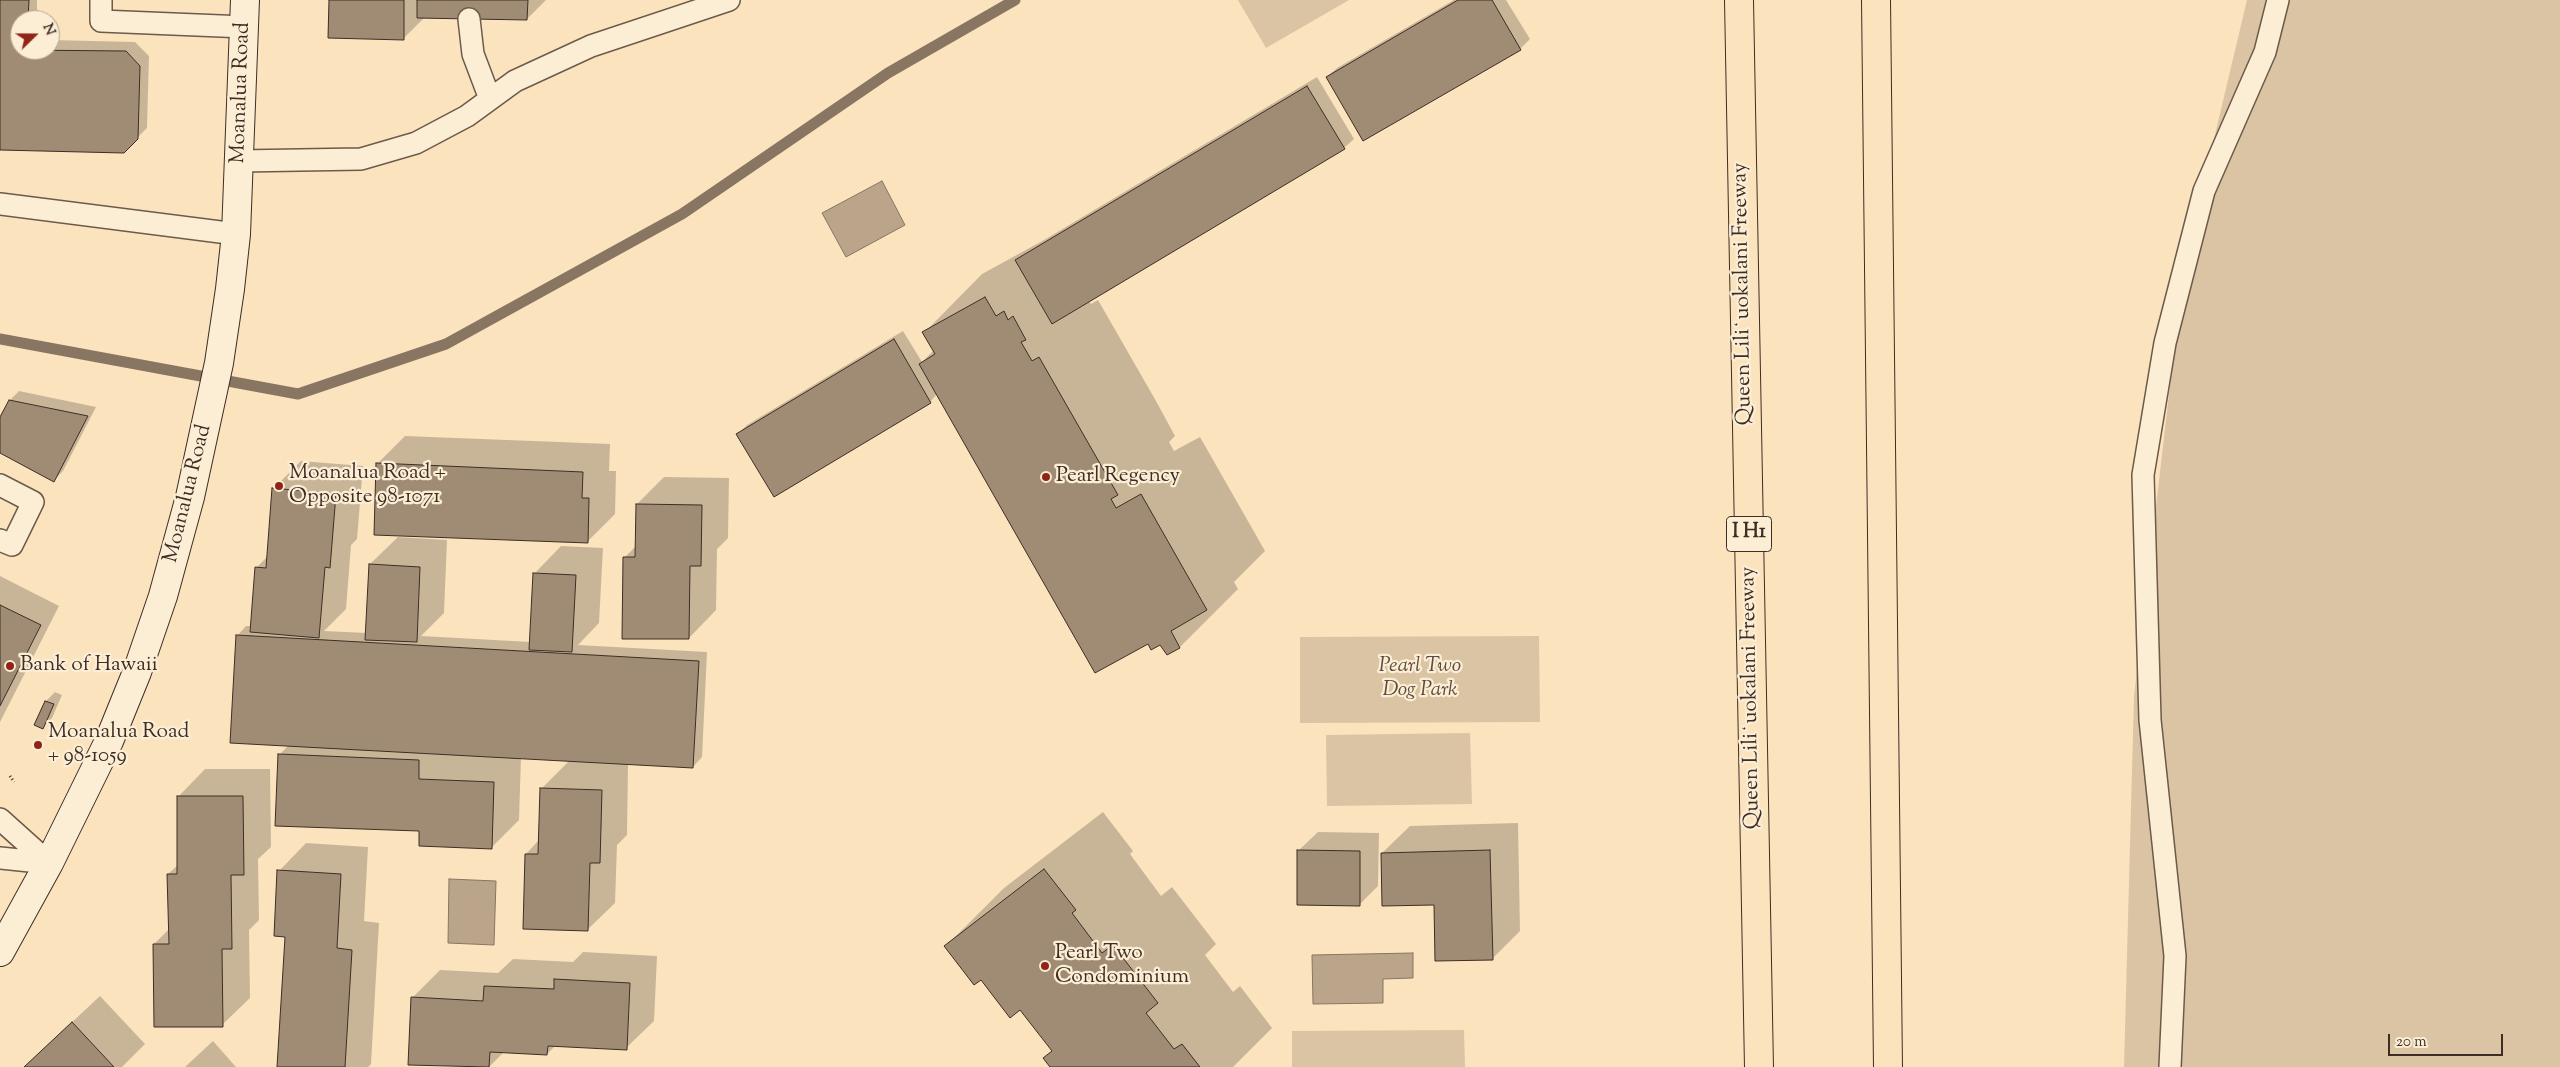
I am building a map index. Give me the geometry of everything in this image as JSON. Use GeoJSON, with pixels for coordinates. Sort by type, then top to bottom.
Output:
{"type":"FeatureCollection","features":[{"type":"Feature","properties":{"kind":"highway","name":"Queen Liliʻuokalani Freeway"},"geometry":{"type":"LineString","coordinates":[[1739,0],[1759,1067]]}},
{"type":"Feature","properties":{"kind":"highway"},"geometry":{"type":"LineString","coordinates":[[1876,0],[1888,1067]]}},
{"type":"Feature","properties":{"kind":"main road","name":"Moanalua Road"},"geometry":{"type":"LineString","coordinates":[[0,952],[49,864],[109,741],[136,672],[162,596],[204,441],[220,363],[236,234],[245,0]]}},
{"type":"Feature","properties":{"kind":"lane"},"geometry":{"type":"LineString","coordinates":[[101,0],[100,21],[244,27]]}},
{"type":"Feature","properties":{"kind":"lane"},"geometry":{"type":"LineString","coordinates":[[239,162],[361,159],[416,143],[467,116],[515,81],[591,46],[729,0]]}},
{"type":"Feature","properties":{"kind":"lane"},"geometry":{"type":"LineString","coordinates":[[2170,1067],[2176,956],[2150,720],[2143,476],[2165,343],[2204,190],[2265,52],[2278,0]]}},
{"type":"Feature","properties":{"kind":"lane"},"geometry":{"type":"LineString","coordinates":[[469,19],[473,54],[490,99]]}},
{"type":"Feature","properties":{"kind":"lane"},"geometry":{"type":"LineString","coordinates":[[0,204],[236,234]]}},
{"type":"Feature","properties":{"kind":"lane"},"geometry":{"type":"LineString","coordinates":[[0,485],[33,502],[12,545],[0,540]]}},
{"type":"Feature","properties":{"kind":"lane"},"geometry":{"type":"LineString","coordinates":[[0,819],[49,864]]}},
{"type":"Feature","properties":{"kind":"lane"},"geometry":{"type":"LineString","coordinates":[[0,858],[49,864]]}},
{"type":"Feature","properties":{"kind":"path"},"geometry":{"type":"LineString","coordinates":[[10,776],[14,782]]}},
{"type":"Feature","properties":{"kind":"green space"},"geometry":{"type":"Polygon","coordinates":[[[1238,0],[1349,0],[1266,48],[1238,0]]]}},
{"type":"Feature","properties":{"kind":"green space"},"geometry":{"type":"Polygon","coordinates":[[[2247,0],[2560,0],[2560,1067],[2124,1067],[2134,696],[2184,265],[2247,0]]]}},
{"type":"Feature","properties":{"kind":"green space","name":"Pearl Two Dog Park"},"geometry":{"type":"Polygon","coordinates":[[[1539,636],[1540,722],[1300,723],[1300,637],[1539,636]]]}},
{"type":"Feature","properties":{"kind":"green space"},"geometry":{"type":"Polygon","coordinates":[[[1470,733],[1472,804],[1327,806],[1326,735],[1470,733]]]}},
{"type":"Feature","properties":{"kind":"green space"},"geometry":{"type":"Polygon","coordinates":[[[1464,1030],[1465,1067],[1292,1067],[1292,1031],[1464,1030]]]}},
{"type":"Feature","properties":{"kind":"shaded area"},"geometry":{"type":"Polygon","coordinates":[[[882,181],[905,225],[846,257],[822,213],[882,181]]]}},
{"type":"Feature","properties":{"kind":"shaded area"},"geometry":{"type":"Polygon","coordinates":[[[449,879],[496,881],[494,945],[448,943],[449,879]]]}},
{"type":"Feature","properties":{"kind":"shaded area"},"geometry":{"type":"Polygon","coordinates":[[[1413,953],[1413,978],[1383,979],[1383,1003],[1313,1004],[1312,955],[1413,953]]]}},
{"type":"Feature","properties":{"kind":"building"},"geometry":{"type":"Polygon","coordinates":[[[0,0],[29,0],[28,10],[10,10],[10,60],[60,60],[60,50],[126,51],[140,66],[138,139],[124,153],[0,150],[0,0]]]}},
{"type":"Feature","properties":{"kind":"building"},"geometry":{"type":"Polygon","coordinates":[[[329,0],[404,0],[404,40],[328,38],[329,0]]]}},
{"type":"Feature","properties":{"kind":"building"},"geometry":{"type":"Polygon","coordinates":[[[417,0],[528,0],[527,20],[417,18],[417,0]]]}},
{"type":"Feature","properties":{"kind":"building"},"geometry":{"type":"Polygon","coordinates":[[[1458,0],[1492,0],[1521,50],[1363,141],[1326,77],[1458,0]]]}},
{"type":"Feature","properties":{"kind":"building"},"geometry":{"type":"Polygon","coordinates":[[[1307,86],[1345,149],[1052,324],[1015,260],[1307,86]]]}},
{"type":"Feature","properties":{"kind":"building","name":"Pearl Regency"},"geometry":{"type":"Polygon","coordinates":[[[985,297],[996,316],[1004,311],[1008,320],[1013,316],[1026,340],[1021,342],[1032,361],[1039,357],[1118,495],[1111,499],[1116,508],[1141,494],[1207,610],[1171,631],[1180,648],[1167,655],[1160,645],[1151,650],[1148,644],[1095,673],[919,364],[935,354],[922,332],[985,297]]]}},
{"type":"Feature","properties":{"kind":"building"},"geometry":{"type":"Polygon","coordinates":[[[894,339],[931,403],[774,497],[736,434],[894,339]]]}},
{"type":"Feature","properties":{"kind":"building"},"geometry":{"type":"Polygon","coordinates":[[[9,400],[88,416],[54,482],[0,453],[0,417],[9,400]]]}},
{"type":"Feature","properties":{"kind":"building"},"geometry":{"type":"Polygon","coordinates":[[[376,463],[583,472],[582,498],[589,498],[588,543],[374,535],[376,463]]]}},
{"type":"Feature","properties":{"kind":"building"},"geometry":{"type":"Polygon","coordinates":[[[272,488],[336,494],[330,568],[325,567],[319,638],[250,632],[255,567],[266,568],[272,488]]]}},
{"type":"Feature","properties":{"kind":"building"},"geometry":{"type":"Polygon","coordinates":[[[636,504],[702,505],[701,566],[690,566],[689,639],[622,639],[623,557],[635,557],[636,504]]]}},
{"type":"Feature","properties":{"kind":"building"},"geometry":{"type":"Polygon","coordinates":[[[369,564],[420,567],[417,642],[365,640],[369,564]]]}},
{"type":"Feature","properties":{"kind":"building"},"geometry":{"type":"Polygon","coordinates":[[[533,573],[576,575],[572,652],[529,650],[533,573]]]}},
{"type":"Feature","properties":{"kind":"building","name":"Bank of Hawaii"},"geometry":{"type":"Polygon","coordinates":[[[0,605],[41,625],[0,706],[0,605]]]}},
{"type":"Feature","properties":{"kind":"building"},"geometry":{"type":"Polygon","coordinates":[[[236,635],[699,661],[693,768],[230,743],[236,635]]]}},
{"type":"Feature","properties":{"kind":"building"},"geometry":{"type":"Polygon","coordinates":[[[45,701],[54,704],[43,729],[34,725],[45,701]]]}},
{"type":"Feature","properties":{"kind":"building"},"geometry":{"type":"Polygon","coordinates":[[[278,754],[419,760],[419,779],[494,782],[492,849],[419,846],[419,831],[275,826],[278,754]]]}},
{"type":"Feature","properties":{"kind":"building"},"geometry":{"type":"Polygon","coordinates":[[[540,788],[602,790],[600,863],[590,863],[588,931],[523,929],[525,854],[538,854],[540,788]]]}},
{"type":"Feature","properties":{"kind":"building"},"geometry":{"type":"Polygon","coordinates":[[[177,796],[243,796],[244,875],[231,875],[232,949],[222,949],[223,1027],[154,1027],[153,944],[169,944],[167,874],[177,874],[177,796]]]}},
{"type":"Feature","properties":{"kind":"building"},"geometry":{"type":"Polygon","coordinates":[[[1297,850],[1360,851],[1360,906],[1297,905],[1297,850]]]}},
{"type":"Feature","properties":{"kind":"building"},"geometry":{"type":"Polygon","coordinates":[[[1490,850],[1493,960],[1435,961],[1434,905],[1382,906],[1381,853],[1490,850]]]}},
{"type":"Feature","properties":{"kind":"building","name":"Pearl Two Condominium"},"geometry":{"type":"Polygon","coordinates":[[[1044,869],[1076,910],[1072,913],[1102,953],[1113,945],[1158,1003],[1146,1013],[1174,1049],[1182,1044],[1200,1067],[1050,1067],[1043,1058],[1052,1051],[1020,1010],[1010,1018],[981,980],[974,985],[944,946],[1044,869]]]}},
{"type":"Feature","properties":{"kind":"building"},"geometry":{"type":"Polygon","coordinates":[[[277,870],[341,874],[337,948],[352,950],[345,1067],[277,1067],[285,937],[274,936],[277,870]]]}},
{"type":"Feature","properties":{"kind":"building"},"geometry":{"type":"Polygon","coordinates":[[[554,979],[630,983],[627,1050],[548,1046],[547,1055],[490,1052],[489,1067],[408,1065],[411,997],[483,1001],[484,986],[554,989],[554,979]]]}},
{"type":"Feature","properties":{"kind":"building"},"geometry":{"type":"Polygon","coordinates":[[[72,1022],[114,1067],[24,1067],[72,1022]]]}},
{"type":"Feature","properties":{"kind":"waterway"},"geometry":{"type":"LineString","coordinates":[[0,339],[298,394],[446,344],[682,214],[888,73],[1015,0]]}},
{"type":"Feature","properties":{"kind":"place","name":"Pearl Regency"},"geometry":{"type":"Point","coordinates":[1046,477]}},
{"type":"Feature","properties":{"kind":"place","name":"Moanalua Road + Opposite 98-1071"},"geometry":{"type":"Point","coordinates":[279,486]}},
{"type":"Feature","properties":{"kind":"place","name":"Bank of Hawaii"},"geometry":{"type":"Point","coordinates":[10,666]}},
{"type":"Feature","properties":{"kind":"place","name":"Moanalua Road + 98-1059"},"geometry":{"type":"Point","coordinates":[38,745]}},
{"type":"Feature","properties":{"kind":"place","name":"Pearl Two Condominium"},"geometry":{"type":"Point","coordinates":[1045,966]}}]}
